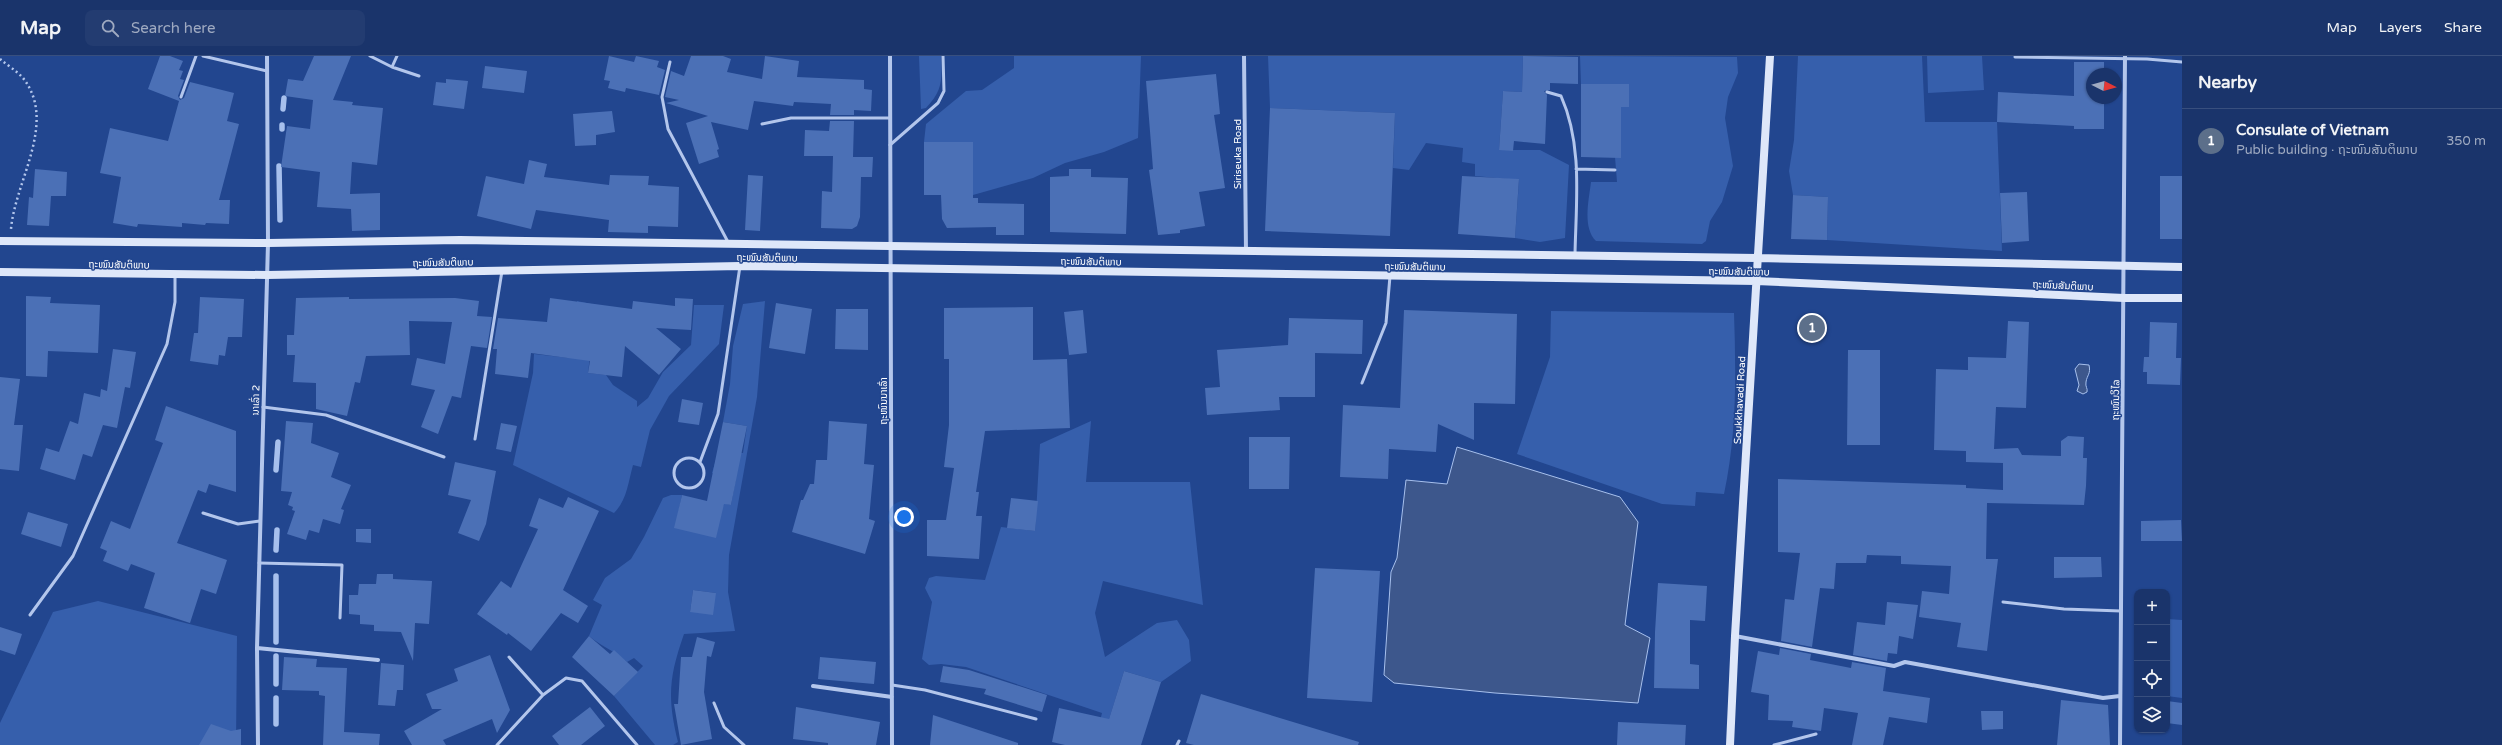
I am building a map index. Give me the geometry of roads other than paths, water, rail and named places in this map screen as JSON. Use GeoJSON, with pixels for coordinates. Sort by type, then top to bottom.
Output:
{"type":"FeatureCollection","features":[{"type":"Feature","properties":{"kind":"street","name":"ນາເລົ່າ 2"},"geometry":{"type":"LineString","coordinates":[[258,745],[257,648],[262,407],[268,275],[267,56]]}},
{"type":"Feature","properties":{"kind":"street","name":"ຖະໜົນນາເລົ່າ"},"geometry":{"type":"LineString","coordinates":[[890,56],[892,745]]}},
{"type":"Feature","properties":{"kind":"street","name":"Siriseuka Road"},"geometry":{"type":"LineString","coordinates":[[1244,56],[1246,252]]}},
{"type":"Feature","properties":{"kind":"street","name":"Soukkhavadi Road"},"geometry":{"type":"LineString","coordinates":[[1730,745],[1734,636],[1770,56]]}},
{"type":"Feature","properties":{"kind":"street","name":"ຖະໜົນວິໄລ"},"geometry":{"type":"LineString","coordinates":[[2120,745],[2125,57]]}},
{"type":"Feature","properties":{"kind":"street","name":"ຖະໜົນສັນຕິພາບ"},"geometry":{"type":"LineString","coordinates":[[0,241],[268,243],[460,240],[1757,258],[2182,267]]}},
{"type":"Feature","properties":{"kind":"street","name":"ຖະໜົນສັນຕິພາບ"},"geometry":{"type":"LineString","coordinates":[[0,272],[268,275],[740,266],[1756,281],[2124,298],[2182,298]]}},
{"type":"Feature","properties":{"kind":"street"},"geometry":{"type":"LineString","coordinates":[[1734,636],[1894,666],[1905,662],[2103,698],[2120,696]]}},
{"type":"Feature","properties":{"kind":"street"},"geometry":{"type":"LineString","coordinates":[[257,648],[378,660]]}},
{"type":"Feature","properties":{"kind":"street"},"geometry":{"type":"LineString","coordinates":[[813,686],[892,697]]}},
{"type":"Feature","properties":{"kind":"lane"},"geometry":{"type":"LineString","coordinates":[[181,97],[196,56]]}},
{"type":"Feature","properties":{"kind":"lane"},"geometry":{"type":"LineString","coordinates":[[203,56],[267,70]]}},
{"type":"Feature","properties":{"kind":"lane"},"geometry":{"type":"LineString","coordinates":[[370,56],[392,67],[419,76]]}},
{"type":"Feature","properties":{"kind":"lane"},"geometry":{"type":"LineString","coordinates":[[392,67],[397,56]]}},
{"type":"Feature","properties":{"kind":"lane"},"geometry":{"type":"LineString","coordinates":[[890,145],[938,103],[944,92],[943,56]]}},
{"type":"Feature","properties":{"kind":"lane"},"geometry":{"type":"LineString","coordinates":[[2015,57],[2125,57],[2182,62]]}},
{"type":"Feature","properties":{"kind":"lane"},"geometry":{"type":"LineString","coordinates":[[670,62],[662,97],[668,129],[729,244]]}},
{"type":"Feature","properties":{"kind":"lane"},"geometry":{"type":"LineString","coordinates":[[1548,92],[1561,96],[1567,109],[1576,169],[1575,256]]}},
{"type":"Feature","properties":{"kind":"lane"},"geometry":{"type":"LineString","coordinates":[[762,124],[791,118],[890,118]]}},
{"type":"Feature","properties":{"kind":"lane"},"geometry":{"type":"LineString","coordinates":[[1576,169],[1615,170]]}},
{"type":"Feature","properties":{"kind":"lane"},"geometry":{"type":"LineString","coordinates":[[700,462],[691,458],[677,463],[674,473],[681,486],[690,488],[699,485],[704,471],[700,462],[718,414],[740,266]]}},
{"type":"Feature","properties":{"kind":"lane"},"geometry":{"type":"LineString","coordinates":[[475,439],[502,271]]}},
{"type":"Feature","properties":{"kind":"lane"},"geometry":{"type":"LineString","coordinates":[[30,615],[73,556],[167,344],[175,302],[175,275]]}},
{"type":"Feature","properties":{"kind":"lane"},"geometry":{"type":"LineString","coordinates":[[1362,383],[1386,323],[1390,276]]}},
{"type":"Feature","properties":{"kind":"lane"},"geometry":{"type":"LineString","coordinates":[[262,407],[326,415],[444,457]]}},
{"type":"Feature","properties":{"kind":"lane"},"geometry":{"type":"LineString","coordinates":[[202,514],[238,524],[260,522]]}},
{"type":"Feature","properties":{"kind":"lane"},"geometry":{"type":"LineString","coordinates":[[259,563],[342,565],[340,618]]}},
{"type":"Feature","properties":{"kind":"lane"},"geometry":{"type":"LineString","coordinates":[[2003,602],[2064,609],[2121,611]]}},
{"type":"Feature","properties":{"kind":"lane"},"geometry":{"type":"LineString","coordinates":[[509,657],[542,695]]}},
{"type":"Feature","properties":{"kind":"lane"},"geometry":{"type":"LineString","coordinates":[[497,745],[542,695],[566,678],[582,681],[637,745]]}},
{"type":"Feature","properties":{"kind":"lane"},"geometry":{"type":"LineString","coordinates":[[892,685],[925,690],[1036,719]]}},
{"type":"Feature","properties":{"kind":"lane"},"geometry":{"type":"LineString","coordinates":[[714,703],[724,727],[744,745]]}},
{"type":"Feature","properties":{"kind":"lane"},"geometry":{"type":"LineString","coordinates":[[1774,745],[1816,734]]}},
{"type":"Feature","properties":{"kind":"lane"},"geometry":{"type":"LineString","coordinates":[[1177,745],[1179,741]]}},
{"type":"Feature","properties":{"kind":"waterway"},"geometry":{"type":"LineString","coordinates":[[283,109],[284,98]]}},
{"type":"Feature","properties":{"kind":"waterway"},"geometry":{"type":"LineString","coordinates":[[279,166],[280,220]]}},
{"type":"Feature","properties":{"kind":"waterway"},"geometry":{"type":"LineString","coordinates":[[276,470],[278,442]]}},
{"type":"Feature","properties":{"kind":"waterway"},"geometry":{"type":"LineString","coordinates":[[276,550],[277,530]]}},
{"type":"Feature","properties":{"kind":"waterway"},"geometry":{"type":"LineString","coordinates":[[276,576],[276,642]]}},
{"type":"Feature","properties":{"kind":"waterway"},"geometry":{"type":"LineString","coordinates":[[276,656],[276,684]]}},
{"type":"Feature","properties":{"kind":"waterway"},"geometry":{"type":"LineString","coordinates":[[276,698],[276,724]]}},
{"type":"Feature","properties":{"kind":"place","name":"Consulate of Vietnam"},"geometry":{"type":"Point","coordinates":[1812,328]}}]}
